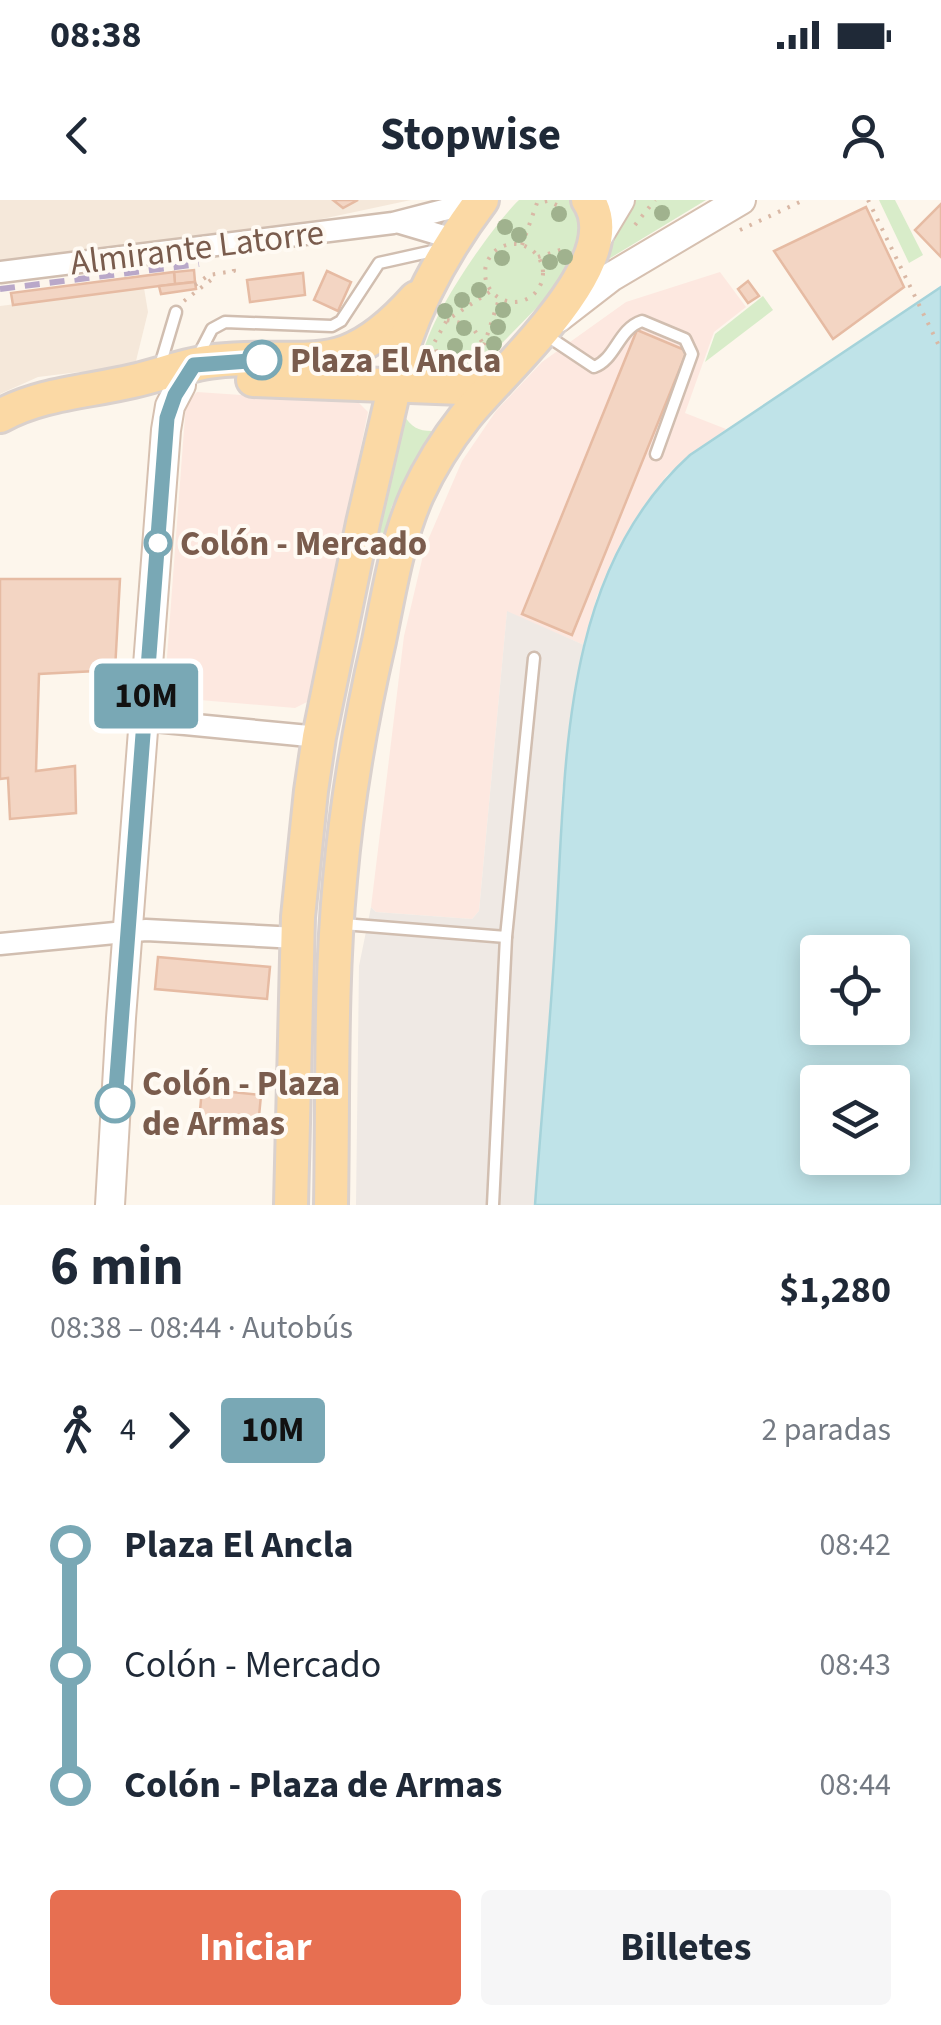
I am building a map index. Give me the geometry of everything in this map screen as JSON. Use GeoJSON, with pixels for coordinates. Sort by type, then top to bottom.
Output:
{"type":"FeatureCollection","features":[{"type":"Feature","properties":{"kind":"main road"},"geometry":{"type":"LineString","coordinates":[[291,1205],[297,938],[319,737],[405,341],[427,286],[482,200]]}},
{"type":"Feature","properties":{"kind":"main road"},"geometry":{"type":"LineString","coordinates":[[584,243],[620,200]]}},
{"type":"Feature","properties":{"kind":"main road"},"geometry":{"type":"LineString","coordinates":[[331,1205],[337,924],[343,848],[359,746],[400,544],[428,472],[462,420],[477,380],[611,277],[741,200]]}},
{"type":"Feature","properties":{"kind":"main road"},"geometry":{"type":"LineString","coordinates":[[541,331],[577,284],[584,243],[596,215],[578,207]]}},
{"type":"Feature","properties":{"kind":"main road"},"geometry":{"type":"LineString","coordinates":[[0,416],[35,400],[104,388],[156,389],[178,375],[220,361],[324,359],[352,352],[390,325],[427,286]]}},
{"type":"Feature","properties":{"kind":"main road"},"geometry":{"type":"LineString","coordinates":[[178,375],[394,386],[477,380]]}},
{"type":"Feature","properties":{"kind":"main road"},"geometry":{"type":"LineString","coordinates":[[110,1205],[167,418],[178,375]]}},
{"type":"Feature","properties":{"kind":"main road"},"geometry":{"type":"LineString","coordinates":[[297,938],[316,948],[336,968]]}},
{"type":"Feature","properties":{"kind":"street","name":"Almirante Latorre"},"geometry":{"type":"LineString","coordinates":[[0,272],[394,223],[482,200]]}},
{"type":"Feature","properties":{"kind":"street","name":"Almirante Latorre"},"geometry":{"type":"LineString","coordinates":[[394,223],[422,227],[451,244]]}},
{"type":"Feature","properties":{"kind":"street"},"geometry":{"type":"LineString","coordinates":[[144,720],[319,737]]}},
{"type":"Feature","properties":{"kind":"street"},"geometry":{"type":"LineString","coordinates":[[0,944],[160,930],[297,938]]}},
{"type":"Feature","properties":{"kind":"lane"},"geometry":{"type":"LineString","coordinates":[[178,375],[209,334],[225,322],[332,326],[341,321],[379,263],[451,244]]}},
{"type":"Feature","properties":{"kind":"lane"},"geometry":{"type":"LineString","coordinates":[[173,308],[178,375]]}},
{"type":"Feature","properties":{"kind":"lane"},"geometry":{"type":"LineString","coordinates":[[541,331],[594,367],[605,363],[627,329],[637,322],[685,339],[692,354],[656,454]]}},
{"type":"Feature","properties":{"kind":"lane"},"geometry":{"type":"LineString","coordinates":[[493,1205],[506,936],[534,658]]}},
{"type":"Feature","properties":{"kind":"lane"},"geometry":{"type":"LineString","coordinates":[[337,924],[506,936]]}},
{"type":"Feature","properties":{"kind":"path"},"geometry":{"type":"LineString","coordinates":[[635,225],[655,200]]}},
{"type":"Feature","properties":{"kind":"path"},"geometry":{"type":"LineString","coordinates":[[868,200],[941,350]]}},
{"type":"Feature","properties":{"kind":"path"},"geometry":{"type":"LineString","coordinates":[[522,245],[537,203],[578,207]]}},
{"type":"Feature","properties":{"kind":"path"},"geometry":{"type":"LineString","coordinates":[[538,257],[584,243]]}},
{"type":"Feature","properties":{"kind":"path"},"geometry":{"type":"LineString","coordinates":[[508,244],[522,245],[538,257],[544,270],[539,290],[523,302],[513,303],[491,291],[485,270],[492,253],[508,244]]}},
{"type":"Feature","properties":{"kind":"path"},"geometry":{"type":"LineString","coordinates":[[196,285],[210,275],[234,271],[232,254]]}},
{"type":"Feature","properties":{"kind":"path"},"geometry":{"type":"LineString","coordinates":[[173,308],[219,274]]}},
{"type":"Feature","properties":{"kind":"path"},"geometry":{"type":"LineString","coordinates":[[440,366],[434,343],[447,320],[491,291]]}},
{"type":"Feature","properties":{"kind":"path"},"geometry":{"type":"LineString","coordinates":[[477,380],[500,298]]}},
{"type":"Feature","properties":{"kind":"path"},"geometry":{"type":"LineString","coordinates":[[447,320],[472,325],[484,345]]}},
{"type":"Feature","properties":{"kind":"shaded area"},"geometry":{"type":"Polygon","coordinates":[[[0,200],[411,200],[303,223],[0,261],[0,200]]]}},
{"type":"Feature","properties":{"kind":"shaded area"},"geometry":{"type":"Polygon","coordinates":[[[720,272],[746,307],[714,332],[685,413],[726,429],[667,475],[629,529],[597,596],[584,645],[507,612],[479,911],[472,919],[376,912],[371,907],[404,636],[425,547],[462,461],[496,411],[542,362],[626,302],[720,272]]]}},
{"type":"Feature","properties":{"kind":"shaded area"},"geometry":{"type":"Polygon","coordinates":[[[144,288],[148,312],[135,365],[121,373],[79,372],[38,377],[0,394],[0,306],[144,288]]]}},
{"type":"Feature","properties":{"kind":"shaded area"},"geometry":{"type":"Polygon","coordinates":[[[197,392],[359,403],[368,412],[309,701],[295,708],[164,697],[186,403],[197,392]]]}},
{"type":"Feature","properties":{"kind":"shaded area"},"geometry":{"type":"Polygon","coordinates":[[[507,611],[584,645],[562,792],[535,1205],[356,1205],[359,966],[371,907],[376,912],[472,919],[479,911],[507,611]]]}},
{"type":"Feature","properties":{"kind":"green space"},"geometry":{"type":"Polygon","coordinates":[[[519,200],[579,200],[586,245],[554,290],[471,375],[422,373],[422,357],[441,310],[491,233],[519,200]]]}},
{"type":"Feature","properties":{"kind":"green space"},"geometry":{"type":"Polygon","coordinates":[[[626,200],[706,200],[607,260],[603,257],[626,200]]]}},
{"type":"Feature","properties":{"kind":"green space"},"geometry":{"type":"Polygon","coordinates":[[[879,200],[895,200],[923,255],[909,263],[879,200]]]}},
{"type":"Feature","properties":{"kind":"green space"},"geometry":{"type":"Polygon","coordinates":[[[763,296],[773,310],[705,362],[715,334],[763,296]]]}},
{"type":"Feature","properties":{"kind":"green space"},"geometry":{"type":"Polygon","coordinates":[[[404,415],[415,428],[432,431],[392,506],[384,533],[378,532],[404,415]]]}},
{"type":"Feature","properties":{"kind":"water"},"geometry":{"type":"Polygon","coordinates":[[[941,287],[941,1205],[535,1205],[570,727],[595,608],[617,552],[648,501],[690,455],[941,287]]]}},
{"type":"Feature","properties":{"kind":"building"},"geometry":{"type":"Polygon","coordinates":[[[333,200],[358,200],[343,208],[333,200]]]}},
{"type":"Feature","properties":{"kind":"building"},"geometry":{"type":"Polygon","coordinates":[[[941,204],[941,257],[915,230],[941,204]]]}},
{"type":"Feature","properties":{"kind":"building"},"geometry":{"type":"Polygon","coordinates":[[[866,207],[904,287],[833,339],[774,251],[866,207]]]}},
{"type":"Feature","properties":{"kind":"building"},"geometry":{"type":"Polygon","coordinates":[[[194,270],[195,282],[175,284],[174,272],[194,270]]]}},
{"type":"Feature","properties":{"kind":"building"},"geometry":{"type":"Polygon","coordinates":[[[327,271],[351,282],[338,311],[314,300],[327,271]]]}},
{"type":"Feature","properties":{"kind":"building"},"geometry":{"type":"Polygon","coordinates":[[[174,272],[175,284],[13,305],[11,293],[174,272]]]}},
{"type":"Feature","properties":{"kind":"building"},"geometry":{"type":"Polygon","coordinates":[[[303,273],[305,295],[250,302],[247,280],[303,273]]]}},
{"type":"Feature","properties":{"kind":"building"},"geometry":{"type":"Polygon","coordinates":[[[748,281],[759,296],[748,303],[738,289],[748,281]]]}},
{"type":"Feature","properties":{"kind":"building"},"geometry":{"type":"Polygon","coordinates":[[[195,282],[196,289],[161,294],[159,286],[195,282]]]}},
{"type":"Feature","properties":{"kind":"building"},"geometry":{"type":"Polygon","coordinates":[[[637,330],[687,351],[572,635],[522,614],[637,330]]]}},
{"type":"Feature","properties":{"kind":"building"},"geometry":{"type":"Polygon","coordinates":[[[0,579],[120,579],[115,670],[39,674],[36,771],[75,766],[76,813],[10,819],[8,778],[0,779],[0,579]]]}},
{"type":"Feature","properties":{"kind":"building"},"geometry":{"type":"Polygon","coordinates":[[[158,957],[270,967],[267,999],[155,989],[158,957]]]}},
{"type":"Feature","properties":{"kind":"building"},"geometry":{"type":"Polygon","coordinates":[[[202,1089],[261,1095],[258,1127],[199,1121],[202,1089]]]}},
{"type":"Feature","properties":{"kind":"railway"},"geometry":{"type":"LineString","coordinates":[[0,289],[199,264]]}},
{"type":"Feature","properties":{"kind":"bus line","name":"10M"},"geometry":{"type":"LineString","coordinates":[[115,1103],[167,418],[175,395],[194,365],[262,360]]}},
{"type":"Feature","properties":{"kind":"place","name":"Plaza El Ancla"},"geometry":{"type":"Point","coordinates":[262,360]}},
{"type":"Feature","properties":{"kind":"place","name":"Colón - Mercado"},"geometry":{"type":"Point","coordinates":[158,543]}},
{"type":"Feature","properties":{"kind":"place","name":"Colón - Plaza de Armas"},"geometry":{"type":"Point","coordinates":[115,1103]}}]}
